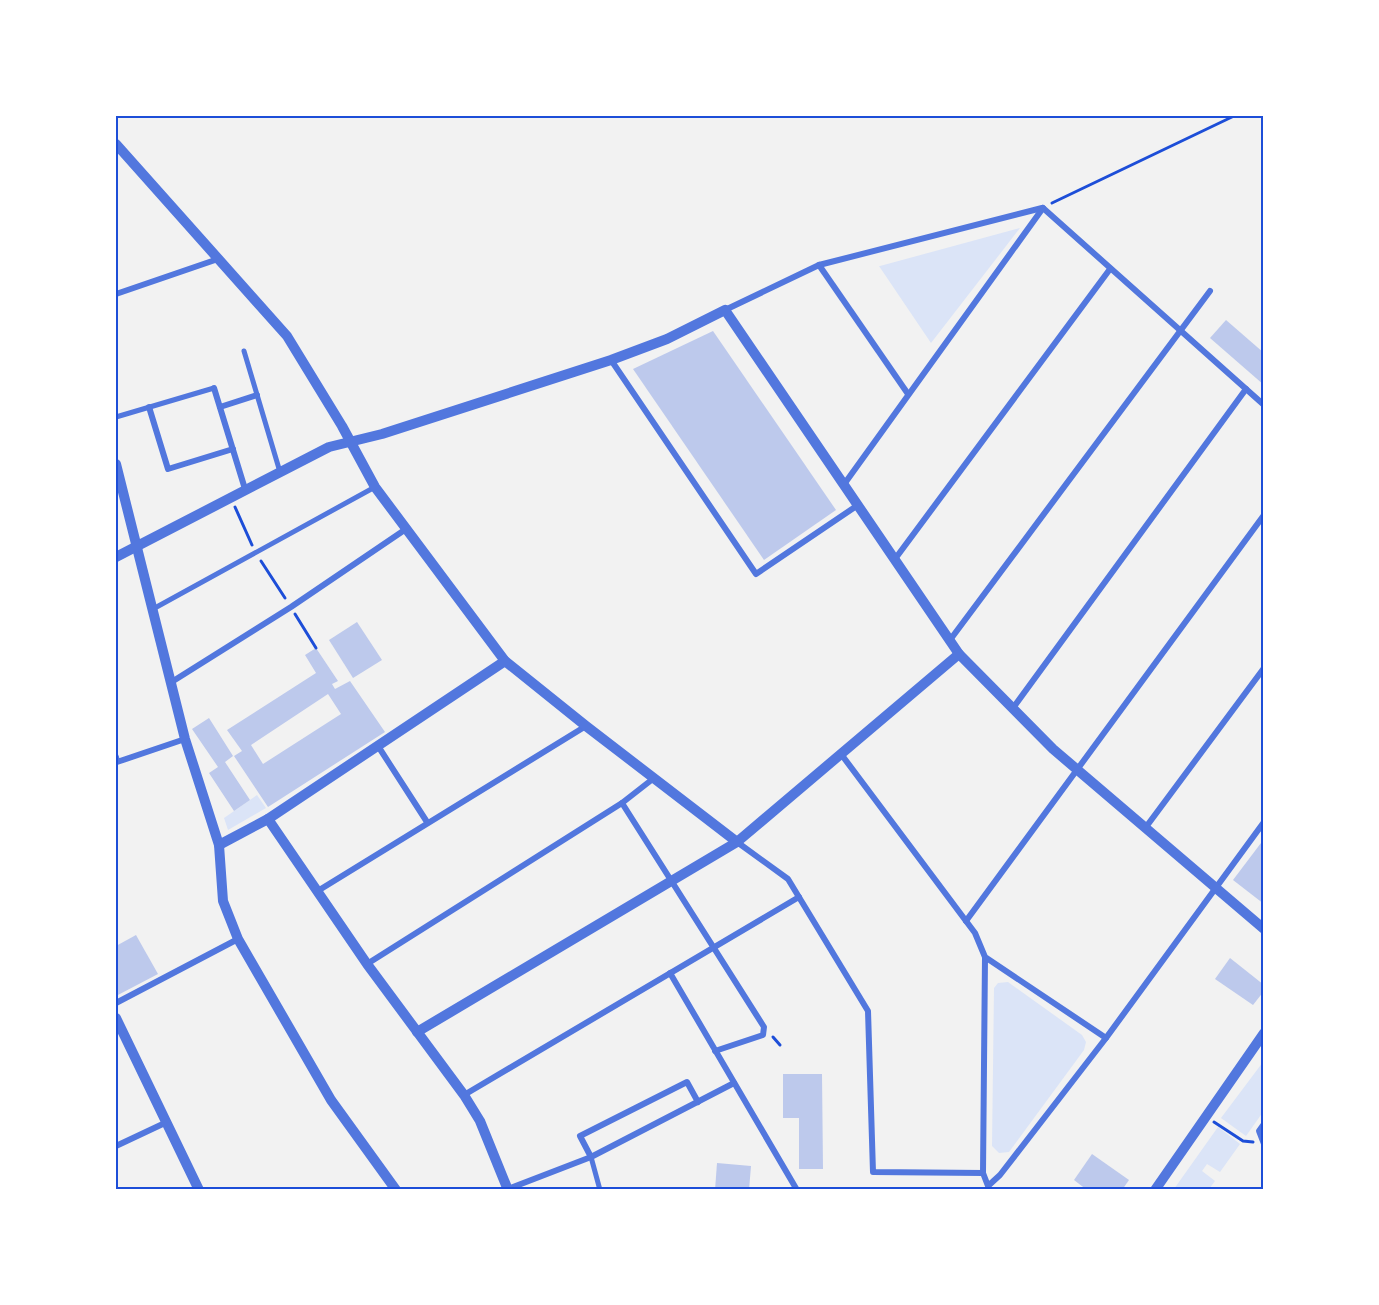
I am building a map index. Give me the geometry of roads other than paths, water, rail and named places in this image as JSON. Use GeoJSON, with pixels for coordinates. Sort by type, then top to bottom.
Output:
{"type":"FeatureCollection","features":[{"type":"Feature","properties":{"kind":"street"},"geometry":{"type":"LineString","coordinates":[[116,144],[287,336],[375,487],[505,661],[586,726],[788,879],[868,1011],[873,1172],[983,1173]]}},
{"type":"Feature","properties":{"kind":"street"},"geometry":{"type":"LineString","coordinates":[[116,557],[329,447],[382,434],[611,360],[667,339],[819,265],[1043,208]]}},
{"type":"Feature","properties":{"kind":"street"},"geometry":{"type":"LineString","coordinates":[[1043,208],[1263,405]]}},
{"type":"Feature","properties":{"kind":"street"},"geometry":{"type":"LineString","coordinates":[[845,483],[1043,208]]}},
{"type":"Feature","properties":{"kind":"street"},"geometry":{"type":"LineString","coordinates":[[116,294],[218,259]]}},
{"type":"Feature","properties":{"kind":"street"},"geometry":{"type":"LineString","coordinates":[[819,265],[908,394]]}},
{"type":"Feature","properties":{"kind":"street"},"geometry":{"type":"LineString","coordinates":[[895,560],[1110,269]]}},
{"type":"Feature","properties":{"kind":"street"},"geometry":{"type":"LineString","coordinates":[[950,640],[1179,329],[1210,291]]}},
{"type":"Feature","properties":{"kind":"street"},"geometry":{"type":"LineString","coordinates":[[725,310],[845,483],[959,654],[1053,749],[1263,929]]}},
{"type":"Feature","properties":{"kind":"street"},"geometry":{"type":"LineString","coordinates":[[244,351],[280,472]]}},
{"type":"Feature","properties":{"kind":"street"},"geometry":{"type":"LineString","coordinates":[[611,360],[756,574],[858,505]]}},
{"type":"Feature","properties":{"kind":"street"},"geometry":{"type":"LineString","coordinates":[[116,417],[214,388],[245,489]]}},
{"type":"Feature","properties":{"kind":"street"},"geometry":{"type":"LineString","coordinates":[[1013,708],[1246,389]]}},
{"type":"Feature","properties":{"kind":"street"},"geometry":{"type":"LineString","coordinates":[[220,407],[257,395]]}},
{"type":"Feature","properties":{"kind":"street"},"geometry":{"type":"LineString","coordinates":[[149,407],[168,469],[233,449]]}},
{"type":"Feature","properties":{"kind":"street"},"geometry":{"type":"LineString","coordinates":[[116,464],[185,739],[219,845],[223,901],[238,939],[331,1100],[396,1190]]}},
{"type":"Feature","properties":{"kind":"street"},"geometry":{"type":"LineString","coordinates":[[152,610],[375,487]]}},
{"type":"Feature","properties":{"kind":"street"},"geometry":{"type":"LineString","coordinates":[[966,921],[1263,516]]}},
{"type":"Feature","properties":{"kind":"street"},"geometry":{"type":"LineString","coordinates":[[170,683],[291,607],[406,529]]}},
{"type":"Feature","properties":{"kind":"street"},"geometry":{"type":"LineString","coordinates":[[417,1032],[737,842],[959,654]]}},
{"type":"Feature","properties":{"kind":"street"},"geometry":{"type":"LineString","coordinates":[[219,845],[268,819],[505,661]]}},
{"type":"Feature","properties":{"kind":"street"},"geometry":{"type":"LineString","coordinates":[[1146,827],[1263,668]]}},
{"type":"Feature","properties":{"kind":"street"},"geometry":{"type":"LineString","coordinates":[[316,892],[586,726]]}},
{"type":"Feature","properties":{"kind":"street"},"geometry":{"type":"LineString","coordinates":[[116,760],[185,739]]}},
{"type":"Feature","properties":{"kind":"street"},"geometry":{"type":"LineString","coordinates":[[378,746],[427,822]]}},
{"type":"Feature","properties":{"kind":"street"},"geometry":{"type":"LineString","coordinates":[[841,753],[966,921],[985,957],[983,1173],[988,1188],[1106,1038],[1263,822]]}},
{"type":"Feature","properties":{"kind":"street"},"geometry":{"type":"LineString","coordinates":[[367,964],[622,803],[654,778]]}},
{"type":"Feature","properties":{"kind":"street"},"geometry":{"type":"LineString","coordinates":[[622,803],[764,1027],[763,1035],[715,1051]]}},
{"type":"Feature","properties":{"kind":"street"},"geometry":{"type":"LineString","coordinates":[[268,819],[367,964],[464,1095],[480,1121],[508,1189],[591,1156],[734,1083]]}},
{"type":"Feature","properties":{"kind":"street"},"geometry":{"type":"LineString","coordinates":[[464,1095],[799,897]]}},
{"type":"Feature","properties":{"kind":"street"},"geometry":{"type":"LineString","coordinates":[[116,1003],[238,939]]}},
{"type":"Feature","properties":{"kind":"street"},"geometry":{"type":"LineString","coordinates":[[985,957],[1106,1038]]}},
{"type":"Feature","properties":{"kind":"street"},"geometry":{"type":"LineString","coordinates":[[670,973],[797,1190]]}},
{"type":"Feature","properties":{"kind":"street"},"geometry":{"type":"LineString","coordinates":[[116,1018],[199,1190]]}},
{"type":"Feature","properties":{"kind":"street"},"geometry":{"type":"LineString","coordinates":[[1155,1190],[1263,1033]]}},
{"type":"Feature","properties":{"kind":"street"},"geometry":{"type":"LineString","coordinates":[[600,1190],[591,1156],[580,1136],[687,1082],[698,1102]]}},
{"type":"Feature","properties":{"kind":"street"},"geometry":{"type":"LineString","coordinates":[[116,1146],[167,1122]]}},
{"type":"Feature","properties":{"kind":"street"},"geometry":{"type":"LineString","coordinates":[[1262,1143],[1259,1131],[1263,1124]]}}]}
